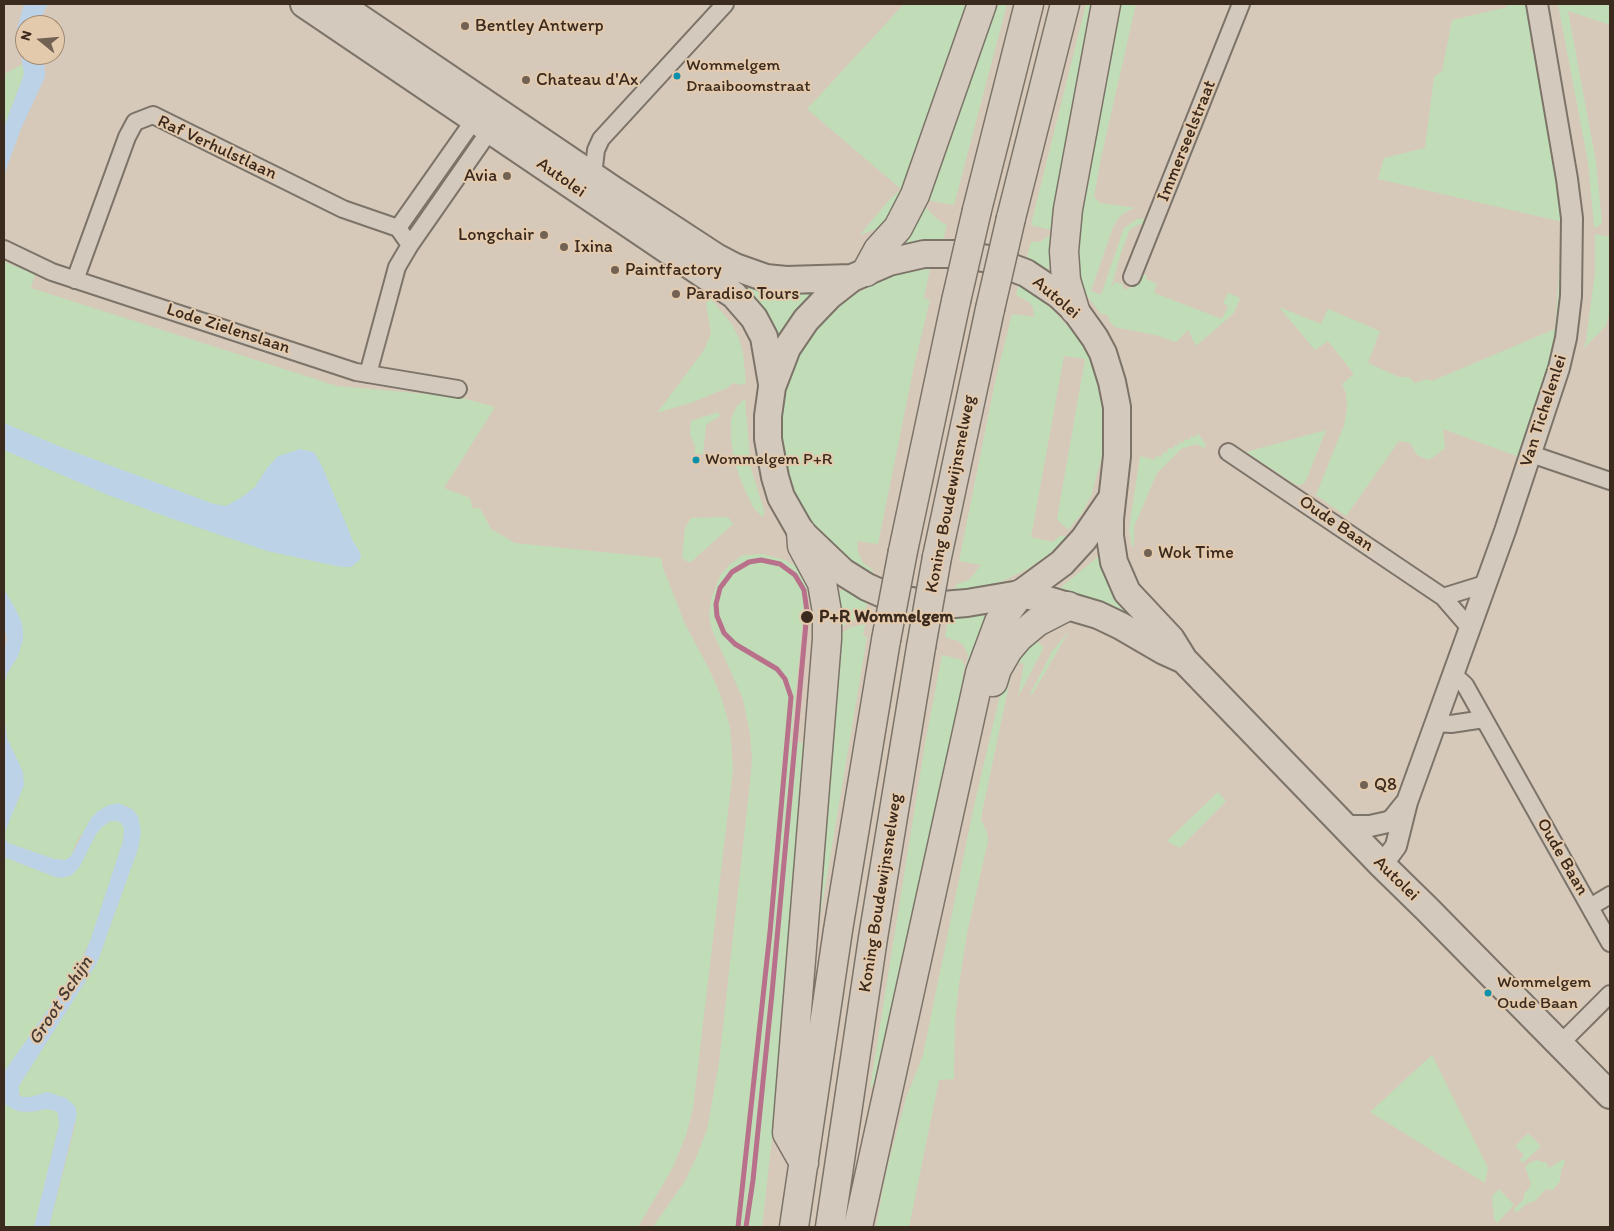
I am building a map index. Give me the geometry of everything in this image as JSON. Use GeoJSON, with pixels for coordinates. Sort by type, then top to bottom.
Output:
{"type":"FeatureCollection","features":[{"type":"Feature","properties":{"kind":"highway"},"geometry":{"type":"LineString","coordinates":[[859,274],[898,228],[916,195],[982,4]]}},
{"type":"Feature","properties":{"kind":"highway","name":"Koning Boudewijnsnelweg"},"geometry":{"type":"LineString","coordinates":[[794,1227],[838,930],[886,640],[903,551],[956,301],[1029,4]]}},
{"type":"Feature","properties":{"kind":"highway","name":"Koning Boudewijnsnelweg"},"geometry":{"type":"LineString","coordinates":[[830,1227],[873,938],[936,557],[1011,218],[1065,4]]}},
{"type":"Feature","properties":{"kind":"highway"},"geometry":{"type":"LineString","coordinates":[[1075,310],[1066,280],[1064,251],[1068,209],[1106,4]]}},
{"type":"Feature","properties":{"kind":"highway"},"geometry":{"type":"LineString","coordinates":[[801,532],[802,546],[822,582],[827,612],[828,639],[787,1133],[804,1163]]}},
{"type":"Feature","properties":{"kind":"highway"},"geometry":{"type":"LineString","coordinates":[[858,1227],[980,673],[992,636],[999,622],[1020,594]]}},
{"type":"Feature","properties":{"kind":"highway"},"geometry":{"type":"LineString","coordinates":[[967,730],[987,708],[997,669],[1008,650],[1030,627],[1068,606]]}},
{"type":"Feature","properties":{"kind":"main road","name":"Autolei"},"geometry":{"type":"LineString","coordinates":[[304,4],[488,116],[592,175],[716,257],[754,275],[786,280],[859,274]]}},
{"type":"Feature","properties":{"kind":"main road","name":"Autolei"},"geometry":{"type":"LineString","coordinates":[[339,4],[488,116],[734,295],[754,318],[764,337],[772,386]]}},
{"type":"Feature","properties":{"kind":"main road","name":"Autolei"},"geometry":{"type":"LineString","coordinates":[[1184,660],[1106,618],[1020,594],[967,603],[942,605],[903,600],[884,594],[851,578],[822,554],[801,532],[782,497],[771,460],[768,439],[768,416],[772,386],[787,348],[806,320],[829,296],[859,274],[889,262],[924,254],[958,254],[989,259],[1026,273],[1058,295],[1075,310],[1103,353],[1117,407],[1117,456],[1110,536],[1114,562],[1127,592],[1171,639],[1184,660],[1382,865],[1610,1095]]}},
{"type":"Feature","properties":{"kind":"main road","name":"Autolei"},"geometry":{"type":"LineString","coordinates":[[1020,594],[1062,563],[1084,539],[1112,498]]}},
{"type":"Feature","properties":{"kind":"street"},"geometry":{"type":"LineString","coordinates":[[592,175],[593,161],[601,139],[725,4]]}},
{"type":"Feature","properties":{"kind":"street","name":"Immerseelstraat"},"geometry":{"type":"LineString","coordinates":[[1132,277],[1241,4]]}},
{"type":"Feature","properties":{"kind":"street","name":"Van Tichelenlei"},"geometry":{"type":"LineString","coordinates":[[1382,865],[1396,846],[1407,802],[1531,454],[1559,368],[1566,338],[1571,296],[1573,235],[1567,178],[1536,4]]}},
{"type":"Feature","properties":{"kind":"street","name":"Raf Verhulstlaan"},"geometry":{"type":"LineString","coordinates":[[75,280],[127,137],[135,122],[153,115],[343,209],[398,228]]}},
{"type":"Feature","properties":{"kind":"street"},"geometry":{"type":"LineString","coordinates":[[410,245],[398,228],[488,116]]}},
{"type":"Feature","properties":{"kind":"street"},"geometry":{"type":"LineString","coordinates":[[368,374],[397,267],[488,116]]}},
{"type":"Feature","properties":{"kind":"street","name":"Lode Zielenslaan"},"geometry":{"type":"LineString","coordinates":[[4,250],[52,272],[75,280],[368,374],[458,390]]}},
{"type":"Feature","properties":{"kind":"street","name":"Oude Baan"},"geometry":{"type":"LineString","coordinates":[[1228,452],[1443,597],[1469,628]]}},
{"type":"Feature","properties":{"kind":"street"},"geometry":{"type":"LineString","coordinates":[[1531,454],[1610,481]]}},
{"type":"Feature","properties":{"kind":"street"},"geometry":{"type":"LineString","coordinates":[[1443,597],[1485,584]]}},
{"type":"Feature","properties":{"kind":"street","name":"Oude Baan"},"geometry":{"type":"LineString","coordinates":[[1452,674],[1465,685],[1610,943]]}},
{"type":"Feature","properties":{"kind":"street"},"geometry":{"type":"LineString","coordinates":[[1435,724],[1484,720]]}},
{"type":"Feature","properties":{"kind":"street","name":"Van Tichelenlei"},"geometry":{"type":"LineString","coordinates":[[1344,826],[1370,826],[1388,822],[1393,819],[1407,802]]}},
{"type":"Feature","properties":{"kind":"street"},"geometry":{"type":"LineString","coordinates":[[1590,907],[1610,895]]}},
{"type":"Feature","properties":{"kind":"street"},"geometry":{"type":"LineString","coordinates":[[1560,1044],[1610,994]]}},
{"type":"Feature","properties":{"kind":"green space"},"geometry":{"type":"Polygon","coordinates":[[[904,4],[972,4],[909,188],[884,224],[860,235],[889,200],[901,189],[807,109],[904,4]]]}},
{"type":"Feature","properties":{"kind":"green space"},"geometry":{"type":"Polygon","coordinates":[[[991,4],[1007,4],[954,205],[925,200],[991,4]]]}},
{"type":"Feature","properties":{"kind":"green space"},"geometry":{"type":"Polygon","coordinates":[[[1086,4],[1100,4],[1054,265],[1046,270],[1026,261],[1031,242],[1040,242],[1055,231],[1031,225],[1086,4]]]}},
{"type":"Feature","properties":{"kind":"green space"},"geometry":{"type":"Polygon","coordinates":[[[1118,4],[1136,4],[1094,196],[1100,203],[1136,208],[1120,216],[1113,227],[1091,291],[1101,295],[1124,228],[1137,219],[1150,219],[1148,224],[1140,224],[1130,229],[1111,288],[1115,282],[1122,284],[1124,290],[1131,288],[1132,280],[1142,273],[1147,276],[1146,279],[1157,284],[1154,293],[1222,319],[1228,306],[1223,303],[1228,293],[1240,298],[1234,313],[1196,346],[1188,330],[1176,342],[1155,335],[1115,327],[1109,321],[1108,315],[1101,314],[1083,291],[1072,253],[1118,4]]]}},
{"type":"Feature","properties":{"kind":"green space"},"geometry":{"type":"Polygon","coordinates":[[[1505,4],[1528,4],[1531,31],[1530,46],[1537,62],[1540,91],[1547,95],[1567,223],[1378,179],[1384,158],[1425,148],[1434,77],[1442,71],[1452,20],[1508,7],[1505,4]]]}},
{"type":"Feature","properties":{"kind":"green space"},"geometry":{"type":"Polygon","coordinates":[[[1558,4],[1610,4],[1610,25],[1568,11],[1596,162],[1602,223],[1596,228],[1594,226],[1588,162],[1558,4]]]}},
{"type":"Feature","properties":{"kind":"green space"},"geometry":{"type":"Polygon","coordinates":[[[23,65],[24,74],[4,127],[4,74],[23,65]]]}},
{"type":"Feature","properties":{"kind":"green space"},"geometry":{"type":"Polygon","coordinates":[[[611,196],[810,292],[810,296],[788,321],[774,345],[611,196]]]}},
{"type":"Feature","properties":{"kind":"green space"},"geometry":{"type":"Polygon","coordinates":[[[924,201],[927,209],[947,225],[943,241],[899,244],[924,201]]]}},
{"type":"Feature","properties":{"kind":"green space"},"geometry":{"type":"Polygon","coordinates":[[[1562,227],[1567,228],[1556,349],[1519,457],[1443,429],[1445,448],[1428,460],[1417,455],[1410,443],[1399,441],[1346,516],[1316,495],[1344,425],[1347,408],[1346,393],[1342,384],[1354,374],[1328,341],[1315,350],[1279,307],[1321,324],[1328,309],[1380,331],[1368,363],[1399,377],[1409,377],[1415,383],[1427,379],[1432,381],[1555,329],[1562,227]]]}},
{"type":"Feature","properties":{"kind":"green space"},"geometry":{"type":"Polygon","coordinates":[[[1595,234],[1610,237],[1610,311],[1606,326],[1583,349],[1586,341],[1595,273],[1595,234]]]}},
{"type":"Feature","properties":{"kind":"green space"},"geometry":{"type":"Polygon","coordinates":[[[4,262],[35,274],[31,288],[337,386],[459,397],[495,407],[444,488],[470,498],[473,509],[480,508],[491,529],[515,543],[661,558],[663,568],[685,624],[721,696],[730,728],[733,769],[693,1108],[686,1135],[673,1167],[638,1227],[49,1227],[76,1122],[47,1092],[30,1097],[22,1097],[18,1091],[19,1086],[97,963],[138,849],[138,816],[125,805],[79,837],[71,856],[66,860],[54,859],[8,843],[4,837],[7,823],[19,799],[23,772],[7,738],[4,714],[4,685],[7,674],[18,656],[22,623],[4,589],[4,262]]]}},
{"type":"Feature","properties":{"kind":"green space"},"geometry":{"type":"Polygon","coordinates":[[[930,269],[924,298],[930,300],[914,366],[878,544],[857,541],[858,552],[863,563],[873,570],[872,576],[856,567],[818,534],[801,508],[790,483],[784,462],[782,412],[788,383],[801,352],[825,319],[854,295],[878,282],[901,273],[930,269]]]}},
{"type":"Feature","properties":{"kind":"green space"},"geometry":{"type":"Polygon","coordinates":[[[1018,286],[1030,292],[1051,308],[1073,332],[1089,356],[1102,406],[1104,436],[1101,460],[1091,496],[1082,513],[1068,530],[1057,519],[1085,359],[1064,356],[1031,537],[1053,542],[1060,536],[1067,536],[1049,554],[1027,569],[1005,580],[981,588],[953,591],[957,584],[969,580],[981,565],[959,561],[995,382],[1012,314],[1034,317],[1033,308],[1029,302],[1016,295],[1018,286]]]}},
{"type":"Feature","properties":{"kind":"green space"},"geometry":{"type":"Polygon","coordinates":[[[711,299],[731,323],[738,336],[743,353],[746,383],[741,385],[733,383],[727,388],[693,402],[657,413],[704,350],[711,334],[706,302],[711,299]]]}},
{"type":"Feature","properties":{"kind":"green space"},"geometry":{"type":"Polygon","coordinates":[[[745,400],[751,469],[764,510],[764,516],[761,516],[753,507],[734,461],[731,419],[736,407],[745,400]]]}},
{"type":"Feature","properties":{"kind":"green space"},"geometry":{"type":"Polygon","coordinates":[[[718,412],[720,416],[706,425],[703,454],[695,454],[695,446],[690,434],[691,421],[718,412]]]}},
{"type":"Feature","properties":{"kind":"green space"},"geometry":{"type":"Polygon","coordinates":[[[1326,430],[1307,478],[1301,485],[1290,481],[1246,452],[1326,430]]]}},
{"type":"Feature","properties":{"kind":"green space"},"geometry":{"type":"Polygon","coordinates":[[[1198,433],[1206,445],[1204,448],[1196,444],[1181,449],[1157,473],[1134,527],[1134,548],[1131,544],[1129,529],[1140,456],[1155,460],[1156,456],[1161,457],[1163,452],[1167,453],[1168,448],[1173,449],[1175,445],[1178,446],[1179,442],[1183,443],[1185,439],[1190,440],[1191,436],[1196,437],[1198,433]]]}},
{"type":"Feature","properties":{"kind":"green space"},"geometry":{"type":"Polygon","coordinates":[[[728,517],[733,524],[691,562],[685,561],[682,557],[685,528],[691,518],[728,517]]]}},
{"type":"Feature","properties":{"kind":"green space"},"geometry":{"type":"Polygon","coordinates":[[[762,554],[785,560],[796,566],[802,573],[808,591],[803,619],[791,742],[808,743],[776,1104],[762,1227],[653,1227],[685,1181],[707,1130],[719,1063],[750,782],[752,758],[750,734],[743,699],[712,630],[709,616],[711,600],[720,576],[729,565],[743,555],[762,554]]]}},
{"type":"Feature","properties":{"kind":"green space"},"geometry":{"type":"Polygon","coordinates":[[[1099,556],[1104,556],[1140,623],[1054,593],[1099,556]]]}},
{"type":"Feature","properties":{"kind":"green space"},"geometry":{"type":"Polygon","coordinates":[[[843,589],[862,601],[867,602],[863,621],[856,620],[847,623],[837,632],[834,597],[843,589]]]}},
{"type":"Feature","properties":{"kind":"green space"},"geometry":{"type":"Polygon","coordinates":[[[980,614],[985,616],[988,623],[969,675],[965,675],[968,655],[964,646],[958,641],[945,637],[948,619],[980,614]]]}},
{"type":"Feature","properties":{"kind":"green space"},"geometry":{"type":"Polygon","coordinates":[[[865,624],[863,636],[867,637],[806,1001],[838,635],[849,628],[865,624]]]}},
{"type":"Feature","properties":{"kind":"green space"},"geometry":{"type":"Polygon","coordinates":[[[1069,631],[1032,695],[1030,694],[1053,650],[1069,631]]]}},
{"type":"Feature","properties":{"kind":"green space"},"geometry":{"type":"Polygon","coordinates":[[[1031,637],[1044,647],[1018,697],[1024,664],[1014,661],[982,813],[981,820],[987,832],[988,841],[967,933],[959,984],[955,1021],[954,1079],[939,1080],[909,1227],[876,1227],[886,1172],[906,1098],[923,1055],[974,806],[1004,678],[1009,664],[1017,651],[1031,637]]]}},
{"type":"Feature","properties":{"kind":"green space"},"geometry":{"type":"Polygon","coordinates":[[[942,655],[962,660],[965,666],[962,678],[967,679],[950,744],[876,1083],[870,1088],[925,744],[942,655]]]}},
{"type":"Feature","properties":{"kind":"green space"},"geometry":{"type":"Polygon","coordinates":[[[1218,792],[1226,801],[1180,848],[1167,841],[1218,792]]]}},
{"type":"Feature","properties":{"kind":"green space"},"geometry":{"type":"Polygon","coordinates":[[[110,821],[121,823],[124,828],[123,841],[90,941],[76,970],[4,1072],[4,857],[55,877],[64,878],[72,875],[96,834],[110,821]]]}},
{"type":"Feature","properties":{"kind":"green space"},"geometry":{"type":"Polygon","coordinates":[[[1432,1055],[1488,1168],[1485,1183],[1370,1112],[1432,1055]]]}},
{"type":"Feature","properties":{"kind":"green space"},"geometry":{"type":"Polygon","coordinates":[[[4,1103],[17,1111],[31,1112],[47,1109],[58,1113],[59,1125],[34,1227],[4,1227],[4,1103]]]}},
{"type":"Feature","properties":{"kind":"green space"},"geometry":{"type":"Polygon","coordinates":[[[1528,1133],[1541,1146],[1523,1163],[1520,1160],[1524,1155],[1515,1146],[1528,1133]]]}},
{"type":"Feature","properties":{"kind":"green space"},"geometry":{"type":"Polygon","coordinates":[[[1564,1159],[1565,1163],[1561,1170],[1560,1181],[1553,1190],[1546,1189],[1535,1201],[1528,1203],[1517,1212],[1513,1210],[1523,1200],[1525,1192],[1531,1184],[1525,1167],[1527,1165],[1538,1160],[1546,1162],[1549,1168],[1564,1159]]]}},
{"type":"Feature","properties":{"kind":"green space"},"geometry":{"type":"Polygon","coordinates":[[[1499,1189],[1514,1205],[1497,1223],[1494,1219],[1492,1196],[1499,1189]]]}},
{"type":"Feature","properties":{"kind":"water"},"geometry":{"type":"Polygon","coordinates":[[[24,4],[48,4],[43,15],[21,15],[24,4]]]}},
{"type":"Feature","properties":{"kind":"water"},"geometry":{"type":"Polygon","coordinates":[[[23,65],[44,65],[45,77],[20,131],[4,176],[4,127],[24,74],[23,65]]]}},
{"type":"Feature","properties":{"kind":"water"},"geometry":{"type":"Polygon","coordinates":[[[4,423],[61,447],[214,504],[226,506],[255,487],[267,468],[278,456],[300,449],[314,452],[322,466],[353,541],[361,554],[360,560],[351,567],[341,567],[267,551],[108,495],[4,450],[4,423]]]}},
{"type":"Feature","properties":{"kind":"water"},"geometry":{"type":"Polygon","coordinates":[[[4,589],[22,623],[23,640],[18,656],[7,674],[4,685],[4,651],[7,639],[4,627],[4,589]]]}},
{"type":"Feature","properties":{"kind":"water"},"geometry":{"type":"Polygon","coordinates":[[[4,714],[7,738],[23,772],[24,785],[4,837],[4,714]]]}},
{"type":"Feature","properties":{"kind":"water","name":"Groot Schijn"},"geometry":{"type":"Polygon","coordinates":[[[118,803],[132,809],[138,816],[141,832],[138,849],[97,963],[19,1086],[19,1095],[22,1097],[30,1097],[47,1092],[66,1098],[75,1106],[77,1114],[49,1227],[34,1227],[59,1125],[58,1113],[47,1109],[31,1112],[17,1111],[4,1104],[4,1072],[81,963],[123,841],[124,828],[121,823],[116,821],[110,821],[102,827],[96,834],[80,866],[72,875],[63,878],[55,877],[4,857],[4,837],[8,843],[54,859],[66,860],[71,856],[91,818],[98,811],[118,803]]]}},
{"type":"Feature","properties":{"kind":"transit line"},"geometry":{"type":"LineString","coordinates":[[738,1227],[770,932],[791,697],[785,679],[777,669],[735,644],[724,633],[717,616],[716,604],[720,588],[732,572],[749,562],[761,560],[780,564],[795,575],[804,590],[807,612],[772,993],[753,1180],[746,1227]]}},
{"type":"Feature","properties":{"kind":"place","name":"Bentley Antwerp"},"geometry":{"type":"Point","coordinates":[465,26]}},
{"type":"Feature","properties":{"kind":"place","name":"Wommelgem Draaiboomstraat"},"geometry":{"type":"Point","coordinates":[677,76]}},
{"type":"Feature","properties":{"kind":"place","name":"Chateau d'Ax"},"geometry":{"type":"Point","coordinates":[526,80]}},
{"type":"Feature","properties":{"kind":"place","name":"Avia"},"geometry":{"type":"Point","coordinates":[507,176]}},
{"type":"Feature","properties":{"kind":"place","name":"Longchair"},"geometry":{"type":"Point","coordinates":[544,235]}},
{"type":"Feature","properties":{"kind":"place","name":"Ixina"},"geometry":{"type":"Point","coordinates":[564,247]}},
{"type":"Feature","properties":{"kind":"place","name":"Paintfactory"},"geometry":{"type":"Point","coordinates":[615,270]}},
{"type":"Feature","properties":{"kind":"place","name":"Paradiso Tours"},"geometry":{"type":"Point","coordinates":[676,294]}},
{"type":"Feature","properties":{"kind":"place","name":"Wommelgem P+R"},"geometry":{"type":"Point","coordinates":[696,460]}},
{"type":"Feature","properties":{"kind":"place","name":"Wok Time"},"geometry":{"type":"Point","coordinates":[1148,553]}},
{"type":"Feature","properties":{"kind":"place","name":"P+R Wommelgem"},"geometry":{"type":"Point","coordinates":[807,617]}},
{"type":"Feature","properties":{"kind":"place","name":"Q8"},"geometry":{"type":"Point","coordinates":[1364,785]}},
{"type":"Feature","properties":{"kind":"place","name":"Wommelgem Oude Baan"},"geometry":{"type":"Point","coordinates":[1488,993]}}]}
